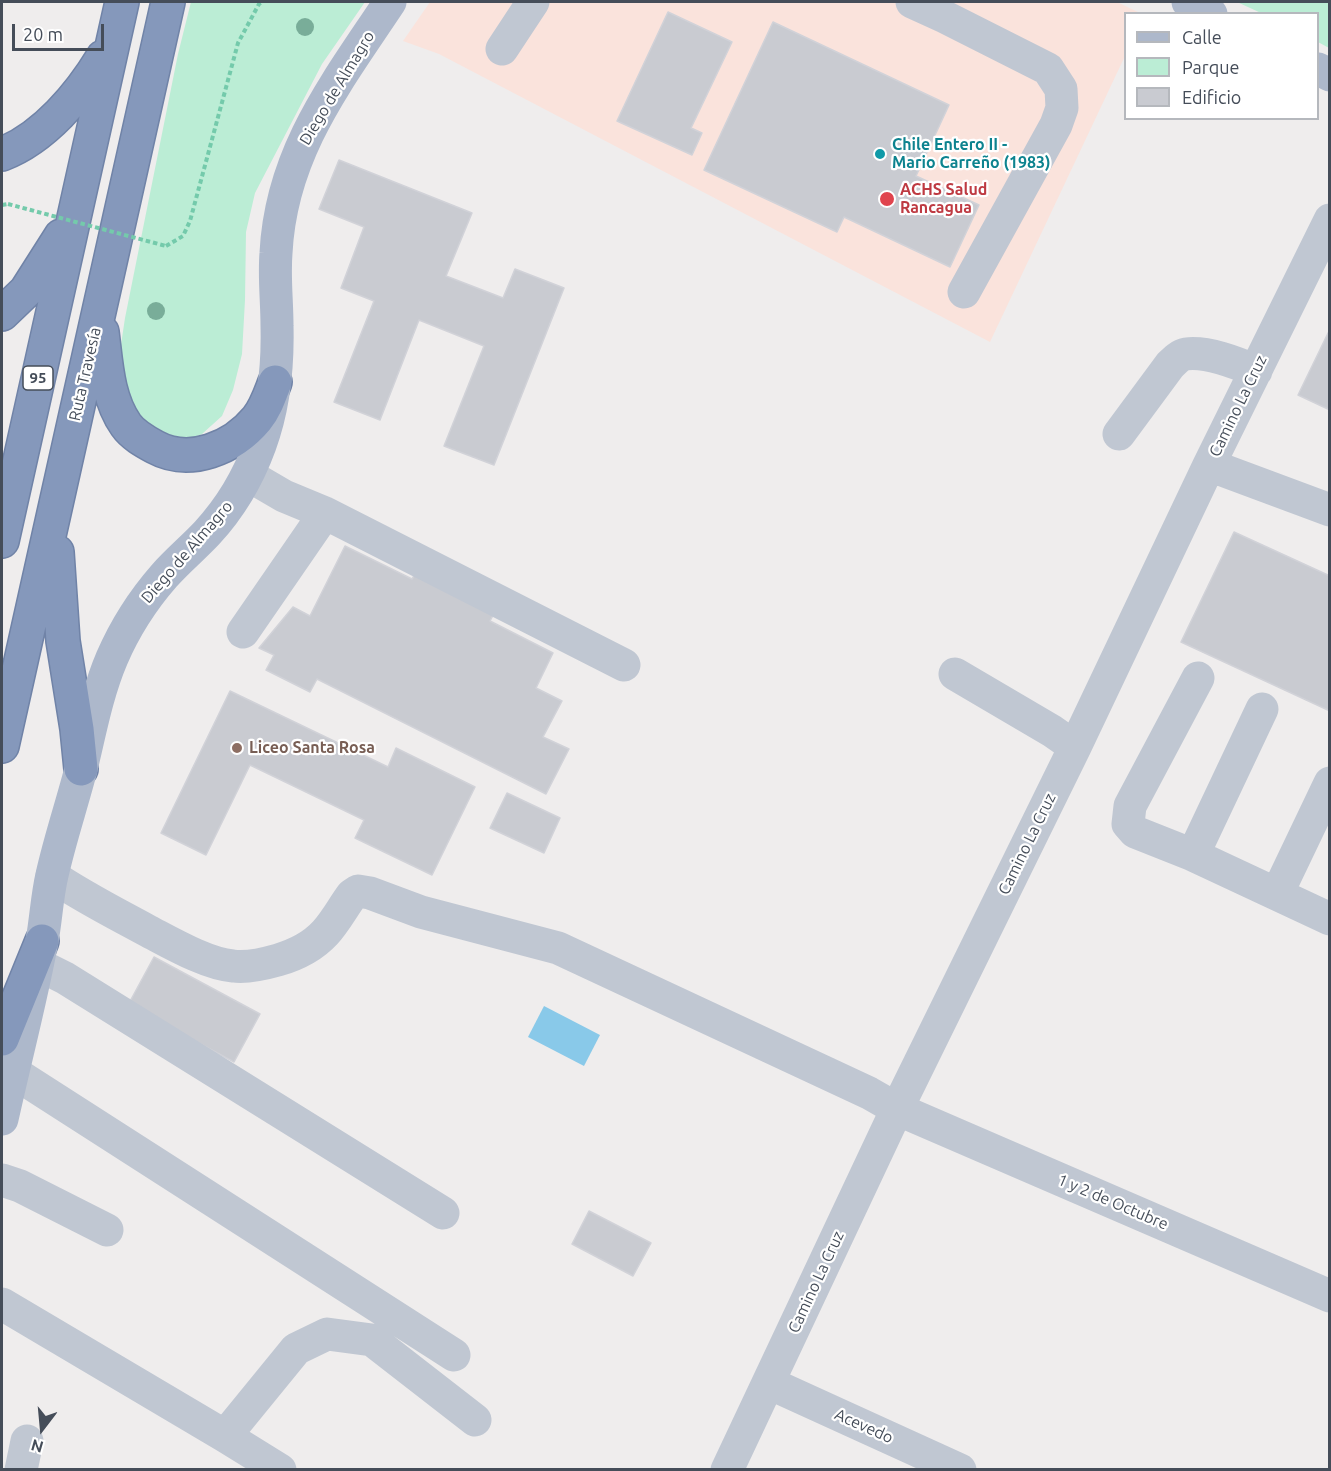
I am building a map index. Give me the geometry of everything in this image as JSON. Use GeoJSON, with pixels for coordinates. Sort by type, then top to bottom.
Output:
{"type":"FeatureCollection","features":[{"type":"Feature","properties":{"kind":"highway","name":"95"},"geometry":{"type":"LineString","coordinates":[[2,541],[122,2]]}},
{"type":"Feature","properties":{"kind":"highway","name":"Ruta Travesía"},"geometry":{"type":"LineString","coordinates":[[2,746],[168,2]]}},
{"type":"Feature","properties":{"kind":"highway"},"geometry":{"type":"LineString","coordinates":[[2,154],[33,136],[75,99],[104,57],[114,34]]}},
{"type":"Feature","properties":{"kind":"highway"},"geometry":{"type":"LineString","coordinates":[[2,314],[26,291],[75,214]]}},
{"type":"Feature","properties":{"kind":"highway"},"geometry":{"type":"LineString","coordinates":[[102,295],[102,330],[106,364],[112,395],[119,414],[134,434],[160,450],[180,454],[202,454],[231,442],[244,433],[258,418],[275,382]]}},
{"type":"Feature","properties":{"kind":"highway"},"geometry":{"type":"LineString","coordinates":[[57,499],[57,553],[63,641],[81,769]]}},
{"type":"Feature","properties":{"kind":"highway"},"geometry":{"type":"LineString","coordinates":[[2,1039],[39,953]]}},
{"type":"Feature","properties":{"kind":"main road","name":"Diego de Almagro"},"geometry":{"type":"LineString","coordinates":[[2,1119],[39,953],[52,876],[99,693],[112,657],[146,598],[165,575],[206,535],[224,513],[248,476],[261,442],[275,382],[276,252],[279,219],[288,182],[313,121],[390,2]]}},
{"type":"Feature","properties":{"kind":"main road"},"geometry":{"type":"LineString","coordinates":[[1188,2],[1207,12]]}},
{"type":"Feature","properties":{"kind":"street"},"geometry":{"type":"LineString","coordinates":[[502,49],[533,2]]}},
{"type":"Feature","properties":{"kind":"street"},"geometry":{"type":"LineString","coordinates":[[912,2],[949,9],[1048,69],[1061,90],[1062,108],[1056,125],[964,292]]}},
{"type":"Feature","properties":{"kind":"street","name":"Camino La Cruz"},"geometry":{"type":"LineString","coordinates":[[727,1470],[897,1109],[1075,747],[1329,220]]}},
{"type":"Feature","properties":{"kind":"street"},"geometry":{"type":"LineString","coordinates":[[1119,434],[1170,364],[1177,358],[1186,354],[1206,355],[1256,371]]}},
{"type":"Feature","properties":{"kind":"street"},"geometry":{"type":"LineString","coordinates":[[1209,465],[1329,510]]}},
{"type":"Feature","properties":{"kind":"street"},"geometry":{"type":"LineString","coordinates":[[248,476],[624,665]]}},
{"type":"Feature","properties":{"kind":"street"},"geometry":{"type":"LineString","coordinates":[[243,632],[325,513]]}},
{"type":"Feature","properties":{"kind":"street"},"geometry":{"type":"LineString","coordinates":[[955,674],[1075,747]]}},
{"type":"Feature","properties":{"kind":"street"},"geometry":{"type":"LineString","coordinates":[[1198,678],[1130,806],[1128,825],[1136,832],[1193,855],[1327,918]]}},
{"type":"Feature","properties":{"kind":"street"},"geometry":{"type":"LineString","coordinates":[[1193,855],[1262,709]]}},
{"type":"Feature","properties":{"kind":"street"},"geometry":{"type":"LineString","coordinates":[[1277,894],[1329,783]]}},
{"type":"Feature","properties":{"kind":"street","name":"1 y 2 de Octubre"},"geometry":{"type":"LineString","coordinates":[[52,876],[81,895],[183,949],[219,964],[232,966],[247,967],[274,961],[302,950],[324,934],[352,895],[358,891],[370,893],[421,912],[558,948],[869,1093],[897,1109],[1329,1296]]}},
{"type":"Feature","properties":{"kind":"street"},"geometry":{"type":"LineString","coordinates":[[39,953],[65,978],[442,1213]]}},
{"type":"Feature","properties":{"kind":"street"},"geometry":{"type":"LineString","coordinates":[[13,1072],[454,1355]]}},
{"type":"Feature","properties":{"kind":"street"},"geometry":{"type":"LineString","coordinates":[[2,1180],[20,1186],[107,1230]]}},
{"type":"Feature","properties":{"kind":"street"},"geometry":{"type":"LineString","coordinates":[[2,1304],[280,1470]]}},
{"type":"Feature","properties":{"kind":"street"},"geometry":{"type":"LineString","coordinates":[[225,1436],[296,1349],[327,1334],[372,1340],[475,1420]]}},
{"type":"Feature","properties":{"kind":"street","name":"Acevedo"},"geometry":{"type":"LineString","coordinates":[[769,1383],[960,1470]]}},
{"type":"Feature","properties":{"kind":"path"},"geometry":{"type":"LineString","coordinates":[[2,205],[8,204],[166,246],[183,236],[190,221],[238,43],[260,2]]}},
{"type":"Feature","properties":{"kind":"shaded area","name":"ACHS Salud Rancagua"},"geometry":{"type":"Polygon","coordinates":[[[430,2],[1117,2],[1138,12],[1124,12],[1124,58],[990,342],[439,54],[403,41],[430,2]]]}},
{"type":"Feature","properties":{"kind":"green space"},"geometry":{"type":"Polygon","coordinates":[[[191,2],[365,2],[322,64],[255,193],[246,232],[242,354],[233,390],[222,416],[202,434],[186,441],[144,432],[120,391],[119,358],[178,54],[191,2]]]}},
{"type":"Feature","properties":{"kind":"green space"},"geometry":{"type":"Polygon","coordinates":[[[1237,2],[1329,2],[1329,48],[1319,43],[1319,12],[1259,12],[1237,2]]]}},
{"type":"Feature","properties":{"kind":"water"},"geometry":{"type":"Polygon","coordinates":[[[544,1006],[600,1035],[584,1066],[528,1037],[544,1006]]]}},
{"type":"Feature","properties":{"kind":"building"},"geometry":{"type":"Polygon","coordinates":[[[668,12],[732,42],[691,128],[702,133],[692,155],[617,121],[668,12]]]}},
{"type":"Feature","properties":{"kind":"building"},"geometry":{"type":"Polygon","coordinates":[[[773,22],[949,105],[916,176],[979,205],[950,267],[844,217],[837,232],[704,170],[773,22]]]}},
{"type":"Feature","properties":{"kind":"building"},"geometry":{"type":"Polygon","coordinates":[[[339,160],[472,213],[446,276],[503,298],[515,269],[564,288],[494,465],[444,446],[484,346],[419,320],[380,420],[334,402],[374,301],[341,288],[364,227],[319,209],[339,160]]]}},
{"type":"Feature","properties":{"kind":"building"},"geometry":{"type":"Polygon","coordinates":[[[1330,329],[1330,410],[1298,395],[1330,329]]]}},
{"type":"Feature","properties":{"kind":"building"},"geometry":{"type":"Polygon","coordinates":[[[1234,532],[1330,576],[1330,711],[1181,642],[1234,532]]]}},
{"type":"Feature","properties":{"kind":"building"},"geometry":{"type":"Polygon","coordinates":[[[345,546],[412,579],[417,571],[496,610],[490,621],[553,653],[536,688],[562,701],[543,737],[569,749],[546,794],[317,679],[310,692],[266,670],[274,655],[259,648],[293,607],[310,616],[345,546]]]}},
{"type":"Feature","properties":{"kind":"building"},"geometry":{"type":"Polygon","coordinates":[[[230,691],[388,767],[396,748],[475,787],[432,875],[355,838],[364,820],[250,765],[206,855],[161,833],[230,691]]]}},
{"type":"Feature","properties":{"kind":"building"},"geometry":{"type":"Polygon","coordinates":[[[507,793],[560,818],[544,853],[490,828],[507,793]]]}},
{"type":"Feature","properties":{"kind":"building"},"geometry":{"type":"Polygon","coordinates":[[[154,957],[260,1014],[234,1062],[128,1005],[154,957]]]}},
{"type":"Feature","properties":{"kind":"building"},"geometry":{"type":"Polygon","coordinates":[[[589,1211],[651,1243],[633,1276],[572,1244],[589,1211]]]}},
{"type":"Feature","properties":{"kind":"place","name":"Chile Entero II - Mario Carreño (1983)"},"geometry":{"type":"Point","coordinates":[880,154]}},
{"type":"Feature","properties":{"kind":"place","name":"ACHS Salud Rancagua"},"geometry":{"type":"Point","coordinates":[887,199]}},
{"type":"Feature","properties":{"kind":"place","name":"Liceo Santa Rosa"},"geometry":{"type":"Point","coordinates":[237,748]}}]}
